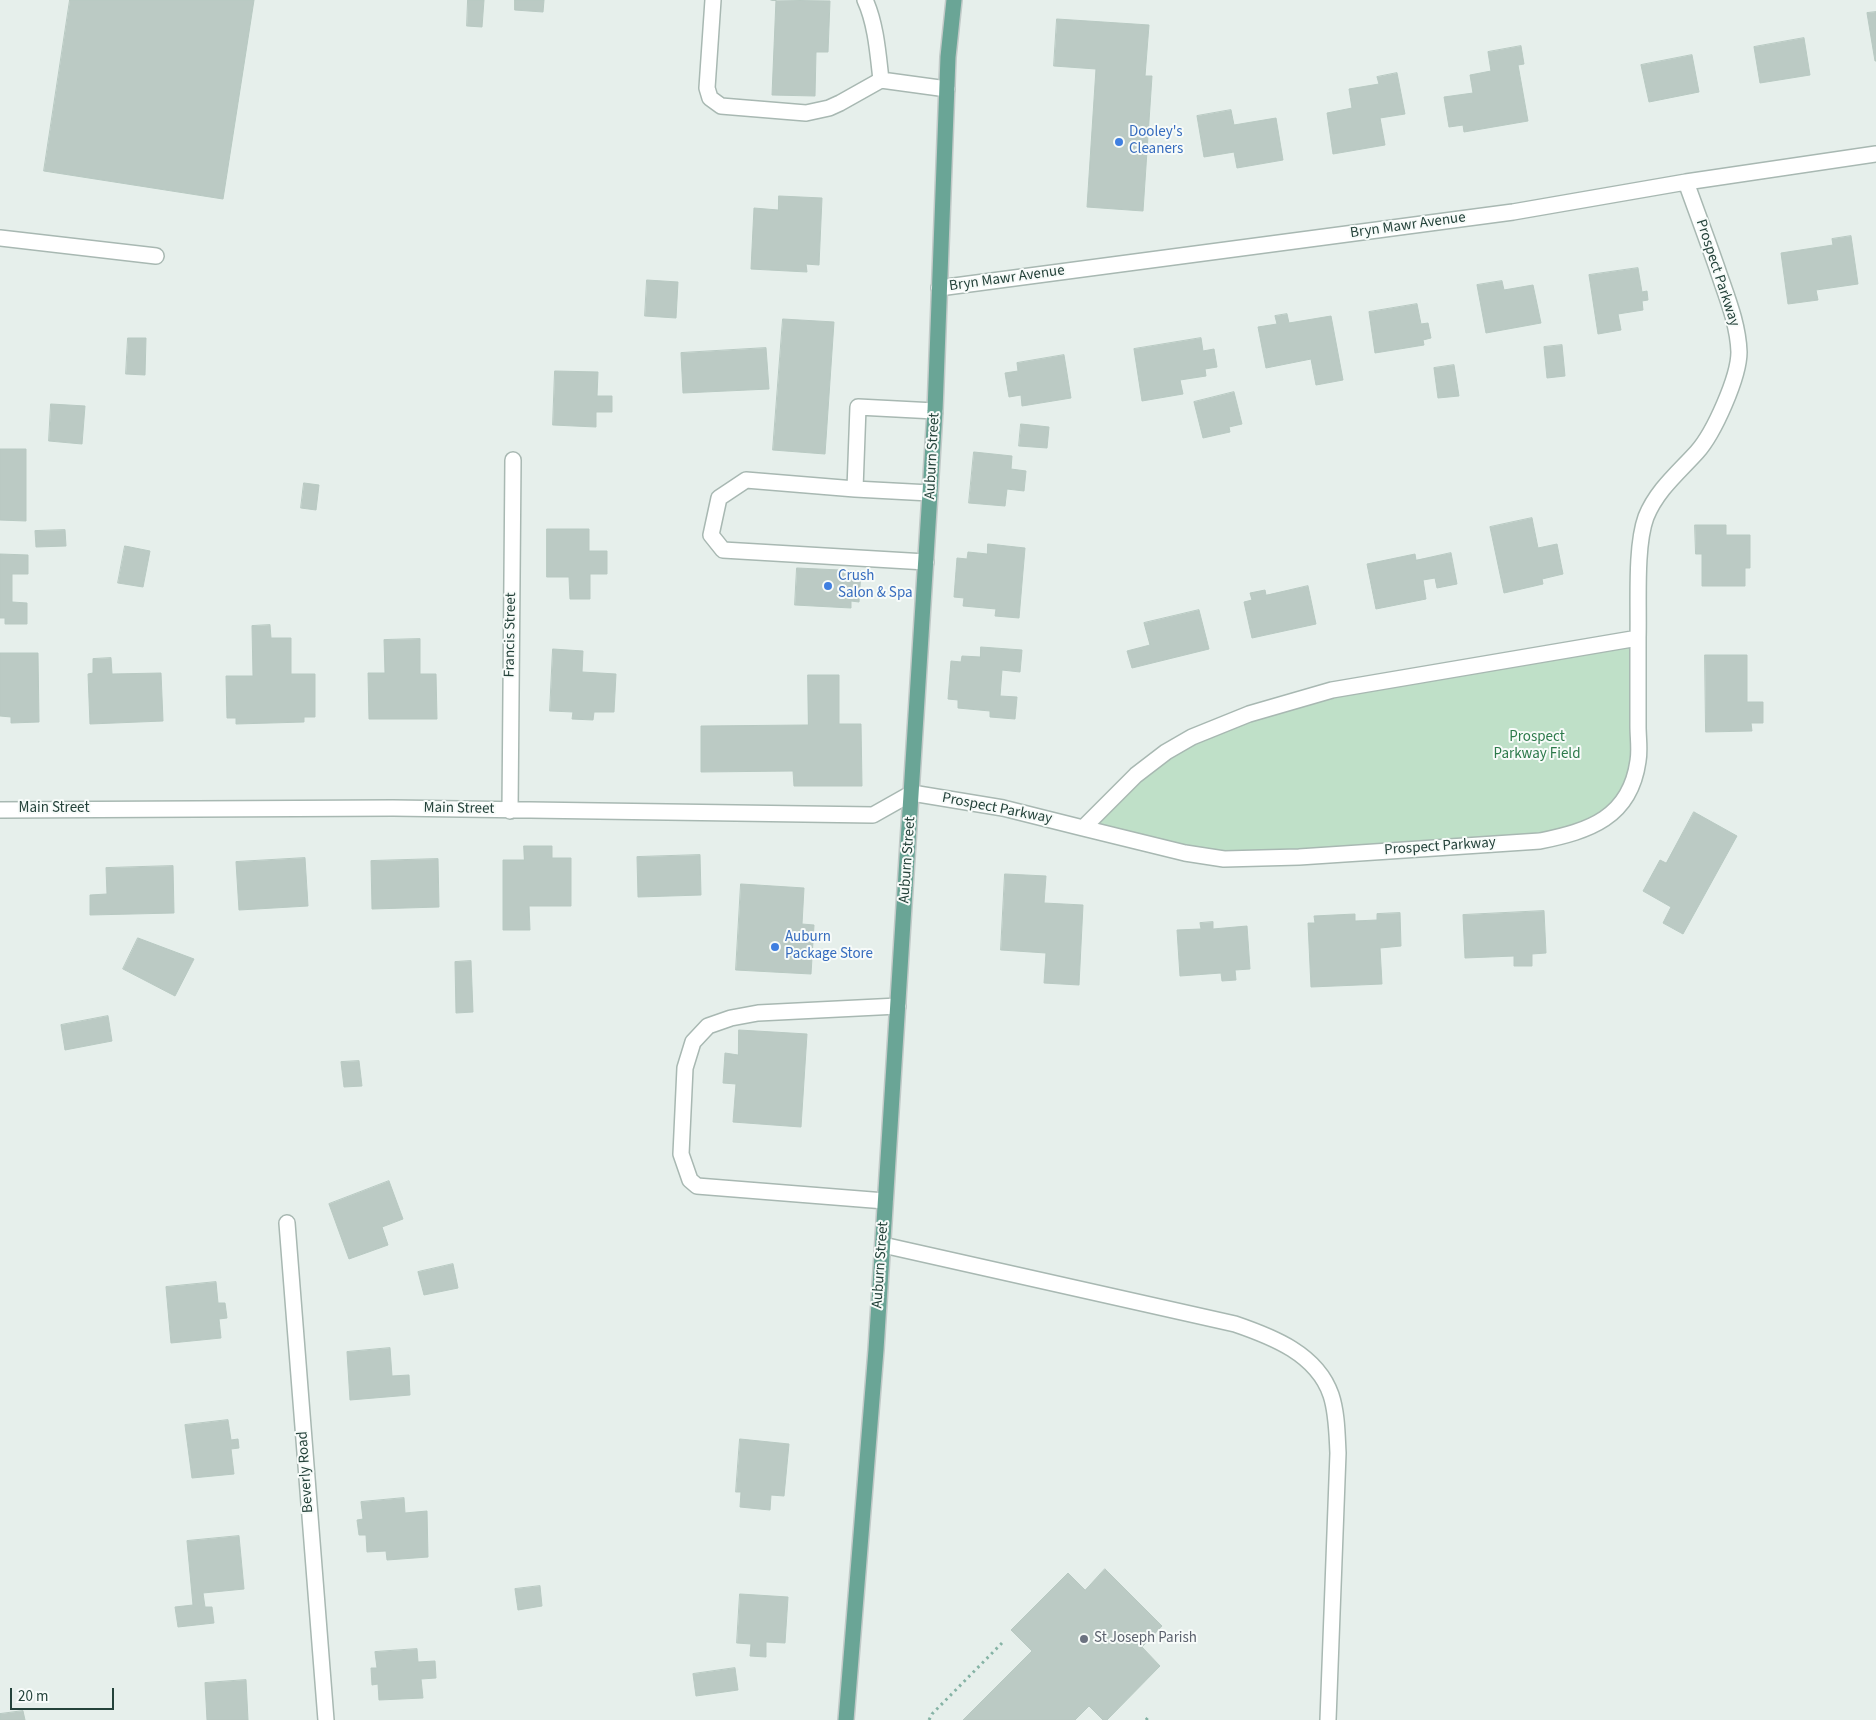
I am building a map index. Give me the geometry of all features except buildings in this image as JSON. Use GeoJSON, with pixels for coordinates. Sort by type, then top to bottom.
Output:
{"type":"FeatureCollection","features":[{"type":"Feature","properties":{"kind":"main road","name":"Auburn Street"},"geometry":{"type":"LineString","coordinates":[[846,1720],[883,1245],[912,793],[935,411],[948,57],[954,0]]}},
{"type":"Feature","properties":{"kind":"street"},"geometry":{"type":"LineString","coordinates":[[713,0],[707,88],[710,98],[721,106],[806,113],[840,104],[881,80],[948,89]]}},
{"type":"Feature","properties":{"kind":"street"},"geometry":{"type":"LineString","coordinates":[[865,0],[870,11],[881,80]]}},
{"type":"Feature","properties":{"kind":"street","name":"Bryn Mawr Avenue"},"geometry":{"type":"LineString","coordinates":[[940,288],[1513,212],[1686,182],[1876,154]]}},
{"type":"Feature","properties":{"kind":"street","name":"Prospect Parkway"},"geometry":{"type":"LineString","coordinates":[[912,793],[1004,808],[1174,851],[1224,859],[1299,857],[1540,841],[1577,832],[1603,820],[1614,812],[1622,802],[1634,779],[1638,759],[1639,569],[1642,535],[1646,519],[1659,494],[1698,451],[1713,426],[1735,374],[1739,353],[1731,307],[1686,182]]}},
{"type":"Feature","properties":{"kind":"street"},"geometry":{"type":"LineString","coordinates":[[0,238],[156,256]]}},
{"type":"Feature","properties":{"kind":"street"},"geometry":{"type":"LineString","coordinates":[[855,489],[858,407],[935,411]]}},
{"type":"Feature","properties":{"kind":"street","name":"Francis Street"},"geometry":{"type":"LineString","coordinates":[[510,811],[513,460]]}},
{"type":"Feature","properties":{"kind":"street"},"geometry":{"type":"LineString","coordinates":[[926,562],[723,550],[710,535],[719,498],[746,480],[930,493]]}},
{"type":"Feature","properties":{"kind":"street"},"geometry":{"type":"LineString","coordinates":[[1083,828],[1136,775],[1166,752],[1192,737],[1249,714],[1332,690],[1638,638]]}},
{"type":"Feature","properties":{"kind":"street","name":"Main Street"},"geometry":{"type":"LineString","coordinates":[[0,810],[393,808],[873,815],[912,793]]}},
{"type":"Feature","properties":{"kind":"street"},"geometry":{"type":"LineString","coordinates":[[886,1202],[697,1186],[690,1180],[681,1154],[685,1068],[693,1042],[708,1026],[730,1018],[758,1013],[898,1006]]}},
{"type":"Feature","properties":{"kind":"street","name":"Beverly Road"},"geometry":{"type":"LineString","coordinates":[[287,1223],[326,1720]]}},
{"type":"Feature","properties":{"kind":"street"},"geometry":{"type":"LineString","coordinates":[[883,1245],[1235,1324],[1271,1337],[1287,1346],[1316,1369],[1326,1383],[1332,1397],[1337,1428],[1338,1453],[1328,1720]]}},
{"type":"Feature","properties":{"kind":"path"},"geometry":{"type":"LineString","coordinates":[[929,1720],[932,1714],[1002,1643]]}},
{"type":"Feature","properties":{"kind":"path"},"geometry":{"type":"LineString","coordinates":[[1146,1720],[1150,1715]]}},
{"type":"Feature","properties":{"kind":"green space","name":"Prospect Parkway Field"},"geometry":{"type":"Polygon","coordinates":[[[1638,638],[1638,716],[1629,791],[1603,820],[1552,838],[1211,858],[1083,828],[1136,775],[1249,714],[1638,638]]]}},
{"type":"Feature","properties":{"kind":"place","name":"Dooley's Cleaners"},"geometry":{"type":"Point","coordinates":[1119,142]}},
{"type":"Feature","properties":{"kind":"place","name":"Crush Salon & Spa"},"geometry":{"type":"Point","coordinates":[828,586]}},
{"type":"Feature","properties":{"kind":"place","name":"Auburn Package Store"},"geometry":{"type":"Point","coordinates":[775,947]}},
{"type":"Feature","properties":{"kind":"place","name":"St Joseph Parish"},"geometry":{"type":"Point","coordinates":[1084,1639]}}]}
